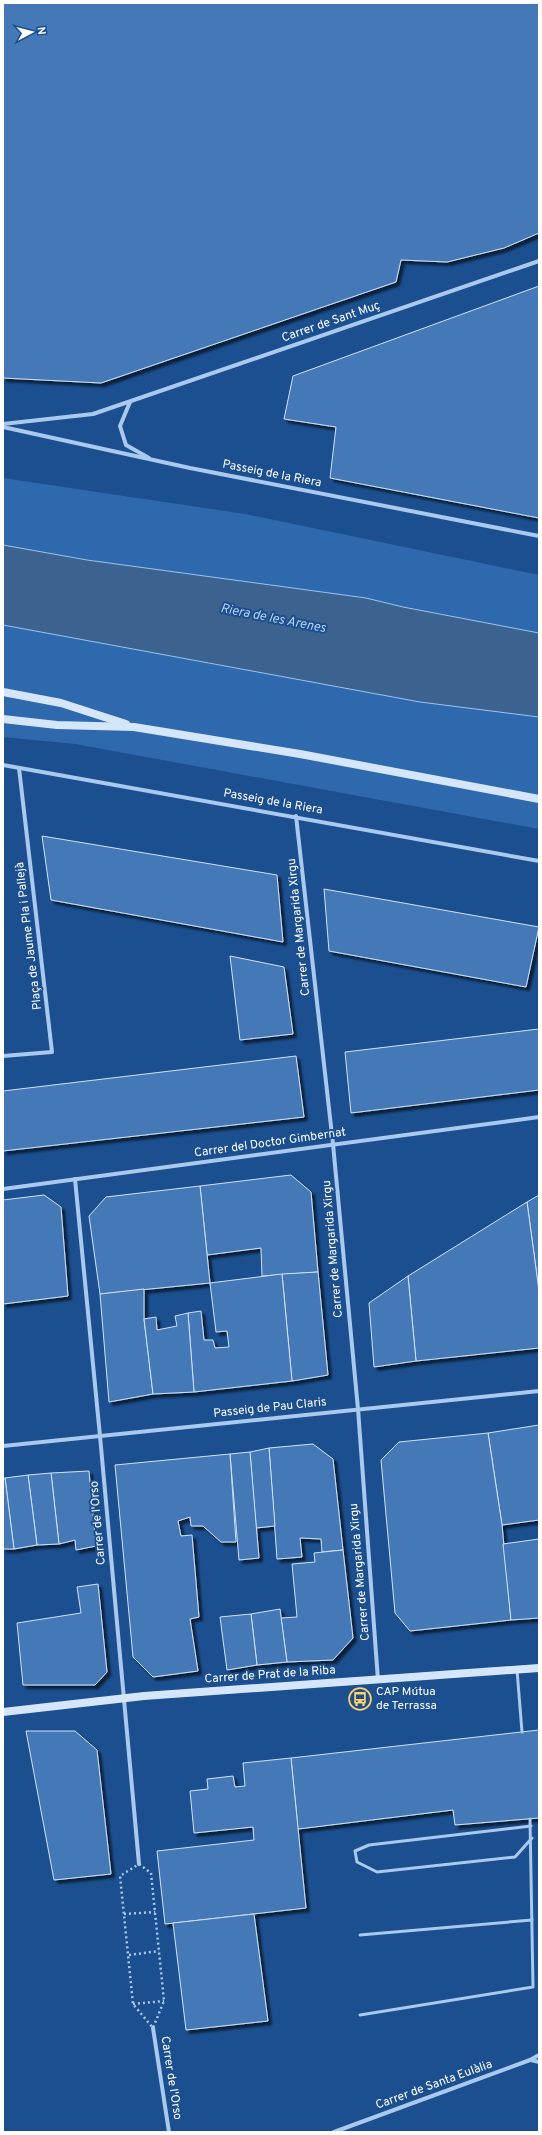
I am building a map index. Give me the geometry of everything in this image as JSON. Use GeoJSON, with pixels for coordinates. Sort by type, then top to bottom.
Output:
{"type":"FeatureCollection","features":[{"type":"Feature","properties":{"kind":"main road"},"geometry":{"type":"LineString","coordinates":[[3,692],[61,703],[134,727]]}},
{"type":"Feature","properties":{"kind":"main road"},"geometry":{"type":"LineString","coordinates":[[3,719],[57,725],[134,727],[300,754],[539,799]]}},
{"type":"Feature","properties":{"kind":"main road","name":"Carrer de Prat de la Riba"},"geometry":{"type":"LineString","coordinates":[[3,1712],[144,1696],[539,1668]]}},
{"type":"Feature","properties":{"kind":"street","name":"Carrer de Sant Muç"},"geometry":{"type":"LineString","coordinates":[[3,425],[93,414],[539,262]]}},
{"type":"Feature","properties":{"kind":"street"},"geometry":{"type":"LineString","coordinates":[[130,402],[120,426],[126,445],[153,460]]}},
{"type":"Feature","properties":{"kind":"street","name":"Passeig de la Riera"},"geometry":{"type":"LineString","coordinates":[[3,425],[153,460],[539,536]]}},
{"type":"Feature","properties":{"kind":"street","name":"Passeig de la Riera"},"geometry":{"type":"LineString","coordinates":[[3,765],[296,816],[539,861]]}},
{"type":"Feature","properties":{"kind":"street","name":"Plaça de Jaume Pla i Pallejà"},"geometry":{"type":"LineString","coordinates":[[3,1056],[52,1052],[19,768]]}},
{"type":"Feature","properties":{"kind":"street","name":"Carrer de Margarida Xirgu"},"geometry":{"type":"LineString","coordinates":[[296,816],[333,1144],[358,1409],[378,1680]]}},
{"type":"Feature","properties":{"kind":"street","name":"Carrer del Doctor Gimbernat"},"geometry":{"type":"LineString","coordinates":[[3,1189],[539,1117]]}},
{"type":"Feature","properties":{"kind":"street","name":"Carrer de l'Orso"},"geometry":{"type":"LineString","coordinates":[[74,1179],[125,1699],[139,1864]]}},
{"type":"Feature","properties":{"kind":"street","name":"Passeig de Pau Claris"},"geometry":{"type":"LineString","coordinates":[[3,1446],[539,1390]]}},
{"type":"Feature","properties":{"kind":"street","name":"Carrer de l'Orso"},"geometry":{"type":"LineString","coordinates":[[153,2028],[169,2132]]}},
{"type":"Feature","properties":{"kind":"street","name":"Carrer de Santa Eulàlia"},"geometry":{"type":"LineString","coordinates":[[334,2132],[530,2060],[539,2055]]}},
{"type":"Feature","properties":{"kind":"street"},"geometry":{"type":"LineString","coordinates":[[530,2060],[539,2062]]}},
{"type":"Feature","properties":{"kind":"lane"},"geometry":{"type":"LineString","coordinates":[[517,1669],[522,1732]]}},
{"type":"Feature","properties":{"kind":"lane"},"geometry":{"type":"LineString","coordinates":[[360,2015],[533,1987],[532,1838],[530,1819]]}},
{"type":"Feature","properties":{"kind":"lane"},"geometry":{"type":"LineString","coordinates":[[531,1826],[369,1845],[355,1851],[357,1862],[377,1872],[515,1857],[532,1838]]}},
{"type":"Feature","properties":{"kind":"lane"},"geometry":{"type":"LineString","coordinates":[[360,1935],[532,1920]]}},
{"type":"Feature","properties":{"kind":"path"},"geometry":{"type":"LineString","coordinates":[[120,1876],[134,2004],[164,2000],[151,1873]]}},
{"type":"Feature","properties":{"kind":"path"},"geometry":{"type":"LineString","coordinates":[[124,1914],[155,1912]]}},
{"type":"Feature","properties":{"kind":"path"},"geometry":{"type":"LineString","coordinates":[[129,1955],[159,1951]]}},
{"type":"Feature","properties":{"kind":"shaded area"},"geometry":{"type":"Polygon","coordinates":[[[3,478],[245,514],[539,575],[539,633],[403,607],[366,598],[87,560],[3,545],[3,478]]]}},
{"type":"Feature","properties":{"kind":"shaded area"},"geometry":{"type":"Polygon","coordinates":[[[3,625],[420,702],[539,717],[539,829],[75,744],[3,737],[3,625]]]}},
{"type":"Feature","properties":{"kind":"water","name":"Riera de les Arenes"},"geometry":{"type":"Polygon","coordinates":[[[3,545],[87,560],[366,598],[403,607],[539,633],[539,717],[420,702],[3,625],[3,545]]]}},
{"type":"Feature","properties":{"kind":"building"},"geometry":{"type":"Polygon","coordinates":[[[3,3],[539,3],[539,233],[504,248],[447,262],[401,260],[396,282],[101,383],[3,378],[3,3]]]}},
{"type":"Feature","properties":{"kind":"building"},"geometry":{"type":"Polygon","coordinates":[[[539,286],[539,518],[330,478],[336,427],[284,419],[293,376],[539,286]]]}},
{"type":"Feature","properties":{"kind":"building"},"geometry":{"type":"Polygon","coordinates":[[[42,836],[277,875],[283,942],[51,900],[42,836]]]}},
{"type":"Feature","properties":{"kind":"building"},"geometry":{"type":"Polygon","coordinates":[[[324,889],[539,927],[526,987],[329,951],[324,889]]]}},
{"type":"Feature","properties":{"kind":"building"},"geometry":{"type":"Polygon","coordinates":[[[230,956],[284,967],[293,1034],[240,1040],[230,956]]]}},
{"type":"Feature","properties":{"kind":"building"},"geometry":{"type":"Polygon","coordinates":[[[539,1029],[539,1090],[351,1113],[345,1052],[539,1029]]]}},
{"type":"Feature","properties":{"kind":"building"},"geometry":{"type":"Polygon","coordinates":[[[296,1056],[304,1117],[3,1151],[3,1091],[296,1056]]]}},
{"type":"Feature","properties":{"kind":"building"},"geometry":{"type":"Polygon","coordinates":[[[291,1175],[311,1192],[318,1272],[262,1276],[261,1248],[207,1255],[200,1186],[291,1175]]]}},
{"type":"Feature","properties":{"kind":"building"},"geometry":{"type":"Polygon","coordinates":[[[200,1186],[210,1283],[100,1294],[89,1216],[106,1197],[200,1186]]]}},
{"type":"Feature","properties":{"kind":"building"},"geometry":{"type":"Polygon","coordinates":[[[44,1195],[61,1207],[68,1296],[3,1304],[3,1200],[44,1195]]]}},
{"type":"Feature","properties":{"kind":"building"},"geometry":{"type":"Polygon","coordinates":[[[539,1195],[539,1291],[527,1202],[539,1195]]]}},
{"type":"Feature","properties":{"kind":"building"},"geometry":{"type":"Polygon","coordinates":[[[527,1202],[539,1291],[539,1348],[416,1361],[408,1276],[527,1202]]]}},
{"type":"Feature","properties":{"kind":"building"},"geometry":{"type":"Polygon","coordinates":[[[318,1272],[328,1375],[292,1381],[282,1274],[318,1272]]]}},
{"type":"Feature","properties":{"kind":"building"},"geometry":{"type":"Polygon","coordinates":[[[282,1274],[292,1381],[194,1392],[188,1313],[201,1311],[204,1340],[213,1340],[215,1348],[229,1347],[227,1331],[216,1332],[210,1283],[282,1274]]]}},
{"type":"Feature","properties":{"kind":"building"},"geometry":{"type":"Polygon","coordinates":[[[408,1276],[416,1361],[374,1367],[369,1303],[408,1276]]]}},
{"type":"Feature","properties":{"kind":"building"},"geometry":{"type":"Polygon","coordinates":[[[144,1289],[144,1319],[153,1394],[109,1402],[100,1294],[144,1289]]]}},
{"type":"Feature","properties":{"kind":"building"},"geometry":{"type":"Polygon","coordinates":[[[188,1313],[194,1392],[153,1394],[144,1319],[156,1317],[157,1330],[177,1326],[175,1316],[188,1313]]]}},
{"type":"Feature","properties":{"kind":"building"},"geometry":{"type":"Polygon","coordinates":[[[539,1425],[539,1520],[502,1525],[488,1433],[539,1425]]]}},
{"type":"Feature","properties":{"kind":"building"},"geometry":{"type":"Polygon","coordinates":[[[488,1433],[502,1525],[511,1620],[410,1631],[395,1613],[381,1460],[399,1442],[488,1433]]]}},
{"type":"Feature","properties":{"kind":"building"},"geometry":{"type":"Polygon","coordinates":[[[313,1444],[333,1459],[343,1550],[322,1552],[321,1539],[300,1538],[302,1557],[277,1559],[269,1448],[313,1444]]]}},
{"type":"Feature","properties":{"kind":"building"},"geometry":{"type":"Polygon","coordinates":[[[269,1448],[275,1526],[256,1528],[250,1452],[269,1448]]]}},
{"type":"Feature","properties":{"kind":"building"},"geometry":{"type":"Polygon","coordinates":[[[250,1452],[259,1558],[239,1560],[230,1454],[250,1452]]]}},
{"type":"Feature","properties":{"kind":"building"},"geometry":{"type":"Polygon","coordinates":[[[230,1454],[236,1542],[221,1542],[203,1526],[191,1526],[190,1517],[178,1521],[181,1536],[192,1535],[199,1617],[190,1619],[198,1671],[153,1677],[133,1657],[115,1465],[230,1454]]]}},
{"type":"Feature","properties":{"kind":"building"},"geometry":{"type":"Polygon","coordinates":[[[89,1471],[96,1546],[76,1550],[75,1540],[59,1544],[51,1473],[89,1471]]]}},
{"type":"Feature","properties":{"kind":"building"},"geometry":{"type":"Polygon","coordinates":[[[51,1473],[59,1544],[37,1545],[28,1475],[51,1473]]]}},
{"type":"Feature","properties":{"kind":"building"},"geometry":{"type":"Polygon","coordinates":[[[28,1475],[37,1545],[14,1549],[5,1478],[28,1475]]]}},
{"type":"Feature","properties":{"kind":"building"},"geometry":{"type":"Polygon","coordinates":[[[5,1478],[14,1549],[3,1549],[3,1479],[5,1478]]]}},
{"type":"Feature","properties":{"kind":"building"},"geometry":{"type":"Polygon","coordinates":[[[539,1539],[539,1618],[511,1620],[503,1544],[539,1539]]]}},
{"type":"Feature","properties":{"kind":"building"},"geometry":{"type":"Polygon","coordinates":[[[343,1550],[353,1638],[333,1660],[287,1662],[281,1618],[297,1617],[292,1564],[315,1562],[314,1553],[343,1550]]]}},
{"type":"Feature","properties":{"kind":"building"},"geometry":{"type":"Polygon","coordinates":[[[98,1584],[107,1672],[95,1685],[23,1685],[17,1623],[81,1613],[77,1587],[98,1584]]]}},
{"type":"Feature","properties":{"kind":"building"},"geometry":{"type":"Polygon","coordinates":[[[280,1609],[287,1662],[257,1665],[251,1614],[280,1609]]]}},
{"type":"Feature","properties":{"kind":"building"},"geometry":{"type":"Polygon","coordinates":[[[251,1614],[257,1665],[227,1670],[220,1617],[251,1614]]]}},
{"type":"Feature","properties":{"kind":"building"},"geometry":{"type":"Polygon","coordinates":[[[539,1730],[539,1818],[455,1825],[453,1810],[298,1829],[291,1758],[539,1730]]]}},
{"type":"Feature","properties":{"kind":"building"},"geometry":{"type":"Polygon","coordinates":[[[26,1731],[75,1731],[97,1750],[111,1874],[54,1880],[26,1731]]]}},
{"type":"Feature","properties":{"kind":"building"},"geometry":{"type":"Polygon","coordinates":[[[291,1758],[306,1908],[165,1924],[157,1851],[254,1840],[253,1827],[194,1833],[190,1791],[208,1789],[207,1779],[233,1776],[235,1787],[245,1786],[243,1763],[291,1758]]]}},
{"type":"Feature","properties":{"kind":"building"},"geometry":{"type":"Polygon","coordinates":[[[254,1914],[268,2021],[186,2030],[173,1923],[254,1914]]]}},
{"type":"Feature","properties":{"kind":"place","name":"CAP Mútua de Terrassa"},"geometry":{"type":"Point","coordinates":[360,1699]}}]}
